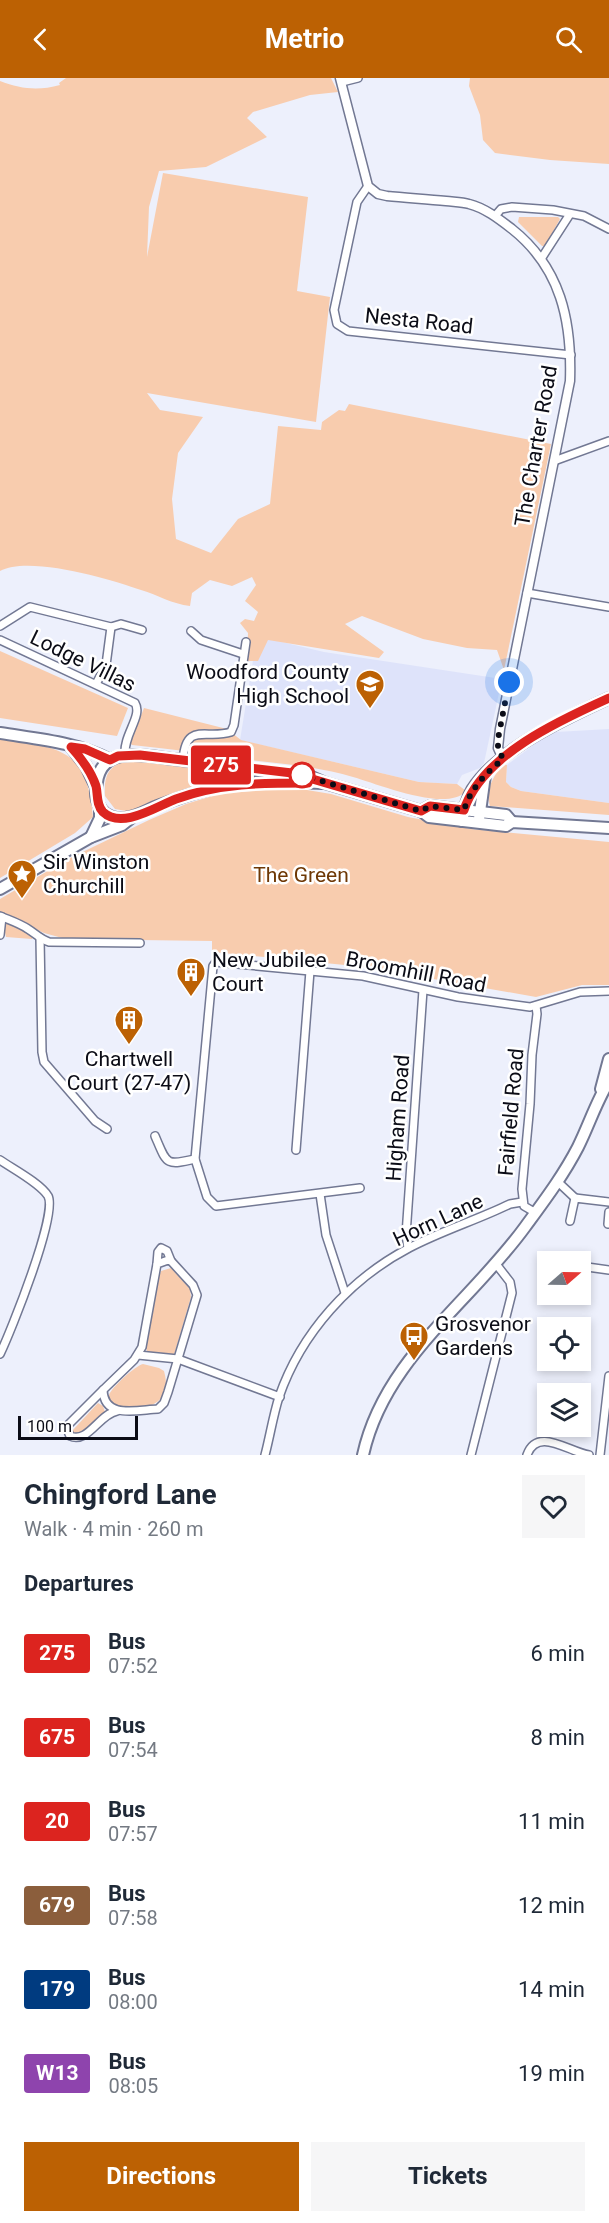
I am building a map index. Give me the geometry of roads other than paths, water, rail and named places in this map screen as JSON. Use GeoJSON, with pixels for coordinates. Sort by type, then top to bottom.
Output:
{"type":"FeatureCollection","features":[{"type":"Feature","properties":{"kind":"main road"},"geometry":{"type":"LineString","coordinates":[[463,816],[471,792],[503,759],[555,724],[609,698]]}},
{"type":"Feature","properties":{"kind":"main road"},"geometry":{"type":"LineString","coordinates":[[0,733],[85,749],[110,760]]}},
{"type":"Feature","properties":{"kind":"main road"},"geometry":{"type":"LineString","coordinates":[[71,747],[86,766],[96,787],[100,818],[91,837]]}},
{"type":"Feature","properties":{"kind":"main road"},"geometry":{"type":"LineString","coordinates":[[96,787],[101,769],[110,760],[125,755],[140,755],[309,776],[325,783],[421,811],[429,817],[507,815],[512,822],[609,828]]}},
{"type":"Feature","properties":{"kind":"main road"},"geometry":{"type":"LineString","coordinates":[[214,764],[222,768],[225,775],[223,783],[218,787]]}},
{"type":"Feature","properties":{"kind":"main road"},"geometry":{"type":"LineString","coordinates":[[479,817],[485,775]]}},
{"type":"Feature","properties":{"kind":"main road"},"geometry":{"type":"LineString","coordinates":[[0,889],[91,837],[122,825],[134,816],[175,800],[218,787],[267,782],[325,783]]}},
{"type":"Feature","properties":{"kind":"main road"},"geometry":{"type":"LineString","coordinates":[[100,808],[114,818],[134,816]]}},
{"type":"Feature","properties":{"kind":"main road"},"geometry":{"type":"LineString","coordinates":[[600,1096],[603,1076],[609,1059]]}},
{"type":"Feature","properties":{"kind":"main road"},"geometry":{"type":"LineString","coordinates":[[363,1455],[376,1415],[393,1381],[419,1346],[496,1264],[536,1213],[558,1182],[579,1145],[609,1081]]}},
{"type":"Feature","properties":{"kind":"street"},"geometry":{"type":"LineString","coordinates":[[358,78],[341,80],[368,186]]}},
{"type":"Feature","properties":{"kind":"street","name":"The Charter Road"},"geometry":{"type":"LineString","coordinates":[[368,186],[378,194],[387,196],[469,204],[495,216],[522,237],[541,259],[555,280],[567,318],[571,355],[570,381],[498,739],[498,748],[503,759]]}},
{"type":"Feature","properties":{"kind":"street","name":"Nesta Road"},"geometry":{"type":"LineString","coordinates":[[368,186],[357,202],[334,310],[337,324],[348,330],[571,355]]}},
{"type":"Feature","properties":{"kind":"street"},"geometry":{"type":"LineString","coordinates":[[495,216],[501,209],[512,207],[553,210],[584,216],[609,229]]}},
{"type":"Feature","properties":{"kind":"street"},"geometry":{"type":"LineString","coordinates":[[541,259],[570,213]]}},
{"type":"Feature","properties":{"kind":"street"},"geometry":{"type":"LineString","coordinates":[[554,461],[609,441]]}},
{"type":"Feature","properties":{"kind":"street"},"geometry":{"type":"LineString","coordinates":[[526,593],[609,607]]}},
{"type":"Feature","properties":{"kind":"street"},"geometry":{"type":"LineString","coordinates":[[0,626],[30,607],[111,627],[121,624],[142,630]]}},
{"type":"Feature","properties":{"kind":"street"},"geometry":{"type":"LineString","coordinates":[[96,684],[106,665],[111,627]]}},
{"type":"Feature","properties":{"kind":"street"},"geometry":{"type":"LineString","coordinates":[[191,631],[201,640],[243,654]]}},
{"type":"Feature","properties":{"kind":"street","name":"Lodge Villas"},"geometry":{"type":"LineString","coordinates":[[0,640],[135,703],[138,706],[137,715],[129,730],[125,755]]}},
{"type":"Feature","properties":{"kind":"street"},"geometry":{"type":"LineString","coordinates":[[183,760],[188,741],[196,734],[231,732],[234,725],[246,642]]}},
{"type":"Feature","properties":{"kind":"street"},"geometry":{"type":"LineString","coordinates":[[0,935],[1,916],[49,942],[140,943]]}},
{"type":"Feature","properties":{"kind":"street"},"geometry":{"type":"LineString","coordinates":[[40,939],[44,1062],[95,1121],[107,1129]]}},
{"type":"Feature","properties":{"kind":"street","name":"Broomhill Road"},"geometry":{"type":"LineString","coordinates":[[195,1159],[213,966],[216,962],[363,976],[499,1004],[536,1006],[580,992],[609,991]]}},
{"type":"Feature","properties":{"kind":"street"},"geometry":{"type":"LineString","coordinates":[[296,1150],[310,971]]}},
{"type":"Feature","properties":{"kind":"street","name":"Higham Road"},"geometry":{"type":"LineString","coordinates":[[408,1248],[406,1235],[423,990]]}},
{"type":"Feature","properties":{"kind":"street","name":"Fairfield Road"},"geometry":{"type":"LineString","coordinates":[[536,1006],[522,1202],[524,1206],[536,1213]]}},
{"type":"Feature","properties":{"kind":"street"},"geometry":{"type":"LineString","coordinates":[[155,1136],[164,1158],[169,1162],[175,1164],[195,1159],[211,1202],[216,1206],[360,1188]]}},
{"type":"Feature","properties":{"kind":"street"},"geometry":{"type":"LineString","coordinates":[[0,1160],[41,1189],[50,1203],[46,1231],[0,1353]]}},
{"type":"Feature","properties":{"kind":"street"},"geometry":{"type":"LineString","coordinates":[[558,1182],[575,1198],[609,1202]]}},
{"type":"Feature","properties":{"kind":"street"},"geometry":{"type":"LineString","coordinates":[[320,1194],[326,1235],[345,1293]]}},
{"type":"Feature","properties":{"kind":"street"},"geometry":{"type":"LineString","coordinates":[[570,1221],[575,1198]]}},
{"type":"Feature","properties":{"kind":"street","name":"Horn Lane"},"geometry":{"type":"LineString","coordinates":[[265,1455],[279,1397],[306,1341],[318,1323],[345,1293],[408,1248],[510,1204],[522,1202]]}},
{"type":"Feature","properties":{"kind":"street"},"geometry":{"type":"LineString","coordinates":[[608,1224],[609,1212]]}},
{"type":"Feature","properties":{"kind":"street"},"geometry":{"type":"LineString","coordinates":[[161,1248],[167,1251],[171,1261],[193,1284],[197,1294],[168,1392],[161,1407],[117,1411],[106,1415],[83,1437],[78,1439],[70,1437],[68,1425],[138,1355],[142,1347],[157,1264],[158,1252],[161,1248]]}},
{"type":"Feature","properties":{"kind":"street"},"geometry":{"type":"LineString","coordinates":[[157,1264],[171,1261]]}},
{"type":"Feature","properties":{"kind":"street"},"geometry":{"type":"LineString","coordinates":[[471,1455],[512,1293],[510,1282],[496,1264]]}},
{"type":"Feature","properties":{"kind":"street"},"geometry":{"type":"LineString","coordinates":[[591,1268],[609,1270]]}},
{"type":"Feature","properties":{"kind":"street"},"geometry":{"type":"LineString","coordinates":[[138,1355],[177,1359],[279,1397]]}},
{"type":"Feature","properties":{"kind":"street"},"geometry":{"type":"LineString","coordinates":[[600,1455],[609,1376]]}},
{"type":"Feature","properties":{"kind":"street"},"geometry":{"type":"LineString","coordinates":[[103,1390],[106,1403],[117,1411]]}},
{"type":"Feature","properties":{"kind":"street"},"geometry":{"type":"LineString","coordinates":[[527,1455],[530,1447],[546,1440],[579,1454],[589,1455]]}},
{"type":"Feature","properties":{"kind":"place","name":"Woodford County High School"},"geometry":{"type":"Point","coordinates":[370,710]}},
{"type":"Feature","properties":{"kind":"place","name":"Sir Winston Churchill"},"geometry":{"type":"Point","coordinates":[22,900]}},
{"type":"Feature","properties":{"kind":"place","name":"New Jubilee Court"},"geometry":{"type":"Point","coordinates":[191,998]}},
{"type":"Feature","properties":{"kind":"place","name":"Chartwell Court (27-47)"},"geometry":{"type":"Point","coordinates":[129,1046]}},
{"type":"Feature","properties":{"kind":"place","name":"Grosvenor Gardens"},"geometry":{"type":"Point","coordinates":[414,1362]}},
{"type":"Feature","properties":{"kind":"park label","name":"The Green"},"geometry":{"type":"Point","coordinates":[301,875]}}]}
